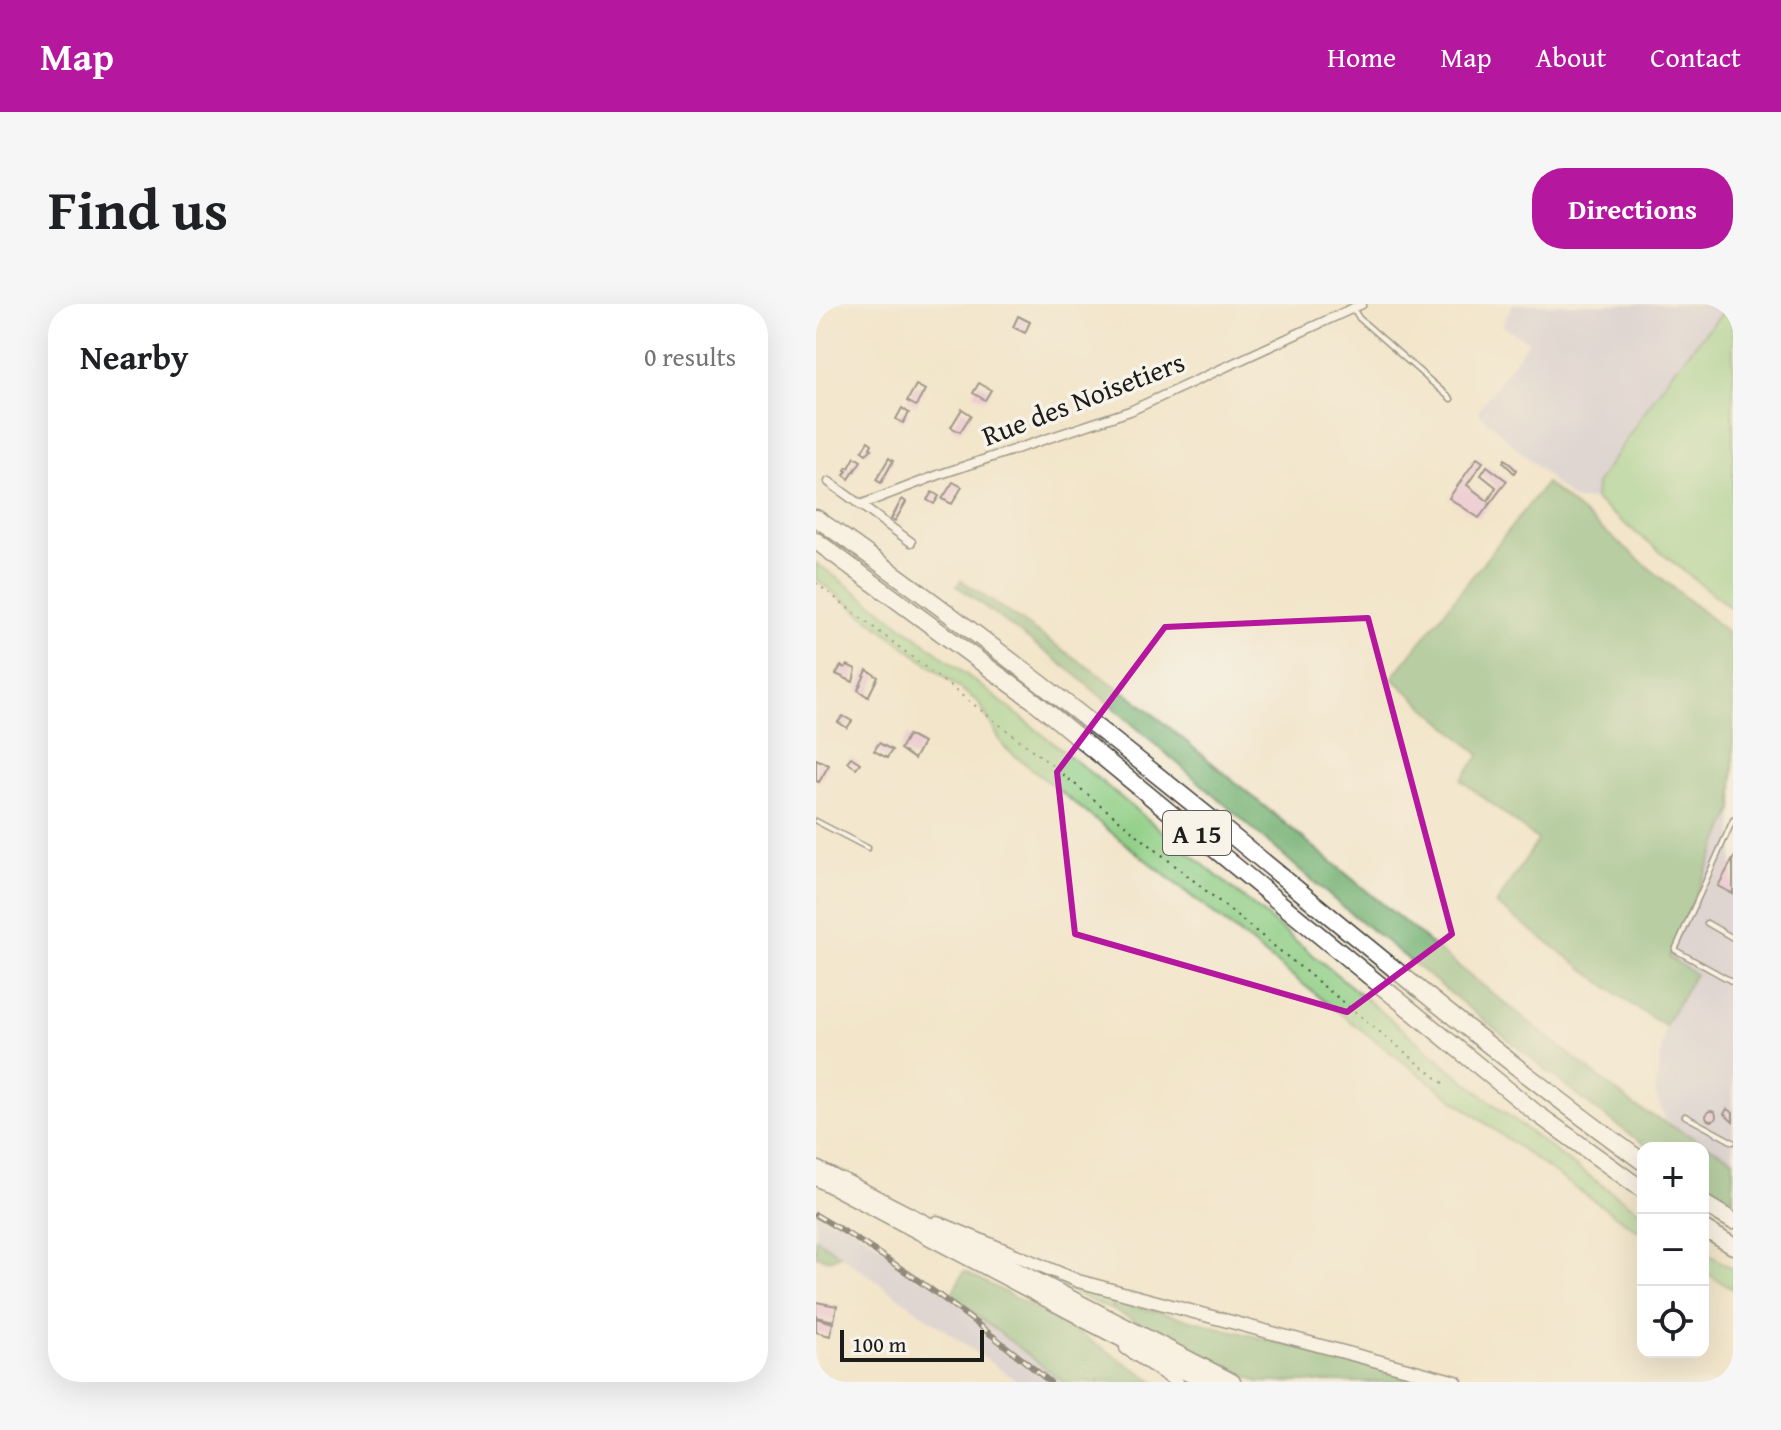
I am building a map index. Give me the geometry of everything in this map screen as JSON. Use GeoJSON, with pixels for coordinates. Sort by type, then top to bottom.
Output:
{"type":"FeatureCollection","features":[{"type":"Feature","properties":{"kind":"highway","name":"A 15"},"geometry":{"type":"LineString","coordinates":[[816,518],[974,633],[1232,836],[1534,1082],[1637,1158]]}},
{"type":"Feature","properties":{"kind":"highway","name":"A 15"},"geometry":{"type":"LineString","coordinates":[[816,541],[1034,701],[1536,1113],[1637,1186]]}},
{"type":"Feature","properties":{"kind":"highway"},"geometry":{"type":"LineString","coordinates":[[842,1181],[1232,1382]]}},
{"type":"Feature","properties":{"kind":"highway"},"geometry":{"type":"LineString","coordinates":[[1709,1207],[1733,1221]]}},
{"type":"Feature","properties":{"kind":"highway"},"geometry":{"type":"LineString","coordinates":[[1709,1232],[1733,1246]]}},
{"type":"Feature","properties":{"kind":"highway"},"geometry":{"type":"LineString","coordinates":[[1084,1319],[1206,1382]]}},
{"type":"Feature","properties":{"kind":"main road"},"geometry":{"type":"LineString","coordinates":[[816,1167],[842,1181],[1078,1281],[1456,1382]]}},
{"type":"Feature","properties":{"kind":"main road"},"geometry":{"type":"LineString","coordinates":[[816,1179],[1084,1319],[1177,1382]]}},
{"type":"Feature","properties":{"kind":"street","name":"Rue des Noisetiers"},"geometry":{"type":"LineString","coordinates":[[860,505],[941,474],[1130,411],[1355,305]]}},
{"type":"Feature","properties":{"kind":"street"},"geometry":{"type":"LineString","coordinates":[[829,482],[911,542]]}},
{"type":"Feature","properties":{"kind":"lane"},"geometry":{"type":"LineString","coordinates":[[1355,305],[1359,318],[1451,399]]}},
{"type":"Feature","properties":{"kind":"lane"},"geometry":{"type":"LineString","coordinates":[[1733,820],[1675,950],[1733,982]]}},
{"type":"Feature","properties":{"kind":"lane"},"geometry":{"type":"LineString","coordinates":[[816,821],[868,848]]}},
{"type":"Feature","properties":{"kind":"lane"},"geometry":{"type":"LineString","coordinates":[[1707,923],[1733,938]]}},
{"type":"Feature","properties":{"kind":"lane"},"geometry":{"type":"LineString","coordinates":[[1685,1116],[1733,1142]]}},
{"type":"Feature","properties":{"kind":"path"},"geometry":{"type":"LineString","coordinates":[[816,583],[1039,755],[1444,1084]]}},
{"type":"Feature","properties":{"kind":"highlighted area"},"geometry":{"type":"Polygon","coordinates":[[[1368,618],[1452,934],[1347,1012],[1075,934],[1057,772],[1165,627],[1368,618]]]}},
{"type":"Feature","properties":{"kind":"shaded area"},"geometry":{"type":"Polygon","coordinates":[[[1513,304],[1730,304],[1597,484],[1595,500],[1573,500],[1477,411],[1529,341],[1502,326],[1513,304]]]}},
{"type":"Feature","properties":{"kind":"shaded area"},"geometry":{"type":"Polygon","coordinates":[[[1733,809],[1733,1159],[1709,1146],[1709,1142],[1700,1142],[1668,1125],[1655,1094],[1665,1026],[1695,974],[1669,957],[1733,809]]]}},
{"type":"Feature","properties":{"kind":"shaded area"},"geometry":{"type":"Polygon","coordinates":[[[816,1206],[869,1238],[951,1295],[1063,1382],[1018,1382],[816,1238],[816,1206]]]}},
{"type":"Feature","properties":{"kind":"green space"},"geometry":{"type":"Polygon","coordinates":[[[1733,304],[1733,610],[1595,500],[1596,484],[1671,373],[1733,304]]]}},
{"type":"Feature","properties":{"kind":"green space"},"geometry":{"type":"Polygon","coordinates":[[[1546,483],[1733,637],[1733,809],[1669,957],[1695,974],[1665,1026],[1496,904],[1538,840],[1461,780],[1480,755],[1392,678],[1546,483]]]}},
{"type":"Feature","properties":{"kind":"green space"},"geometry":{"type":"Polygon","coordinates":[[[816,563],[882,610],[1073,759],[1441,1061],[1560,1155],[1637,1209],[1637,1230],[1479,1118],[1240,935],[1004,747],[978,702],[816,579],[816,563]]]}},
{"type":"Feature","properties":{"kind":"green space"},"geometry":{"type":"Polygon","coordinates":[[[961,580],[1136,700],[1437,949],[1636,1107],[1701,1142],[1641,1142],[1596,1110],[1338,903],[1076,675],[957,586],[961,580]]]}},
{"type":"Feature","properties":{"kind":"green space"},"geometry":{"type":"Polygon","coordinates":[[[1709,1146],[1733,1159],[1733,1200],[1709,1186],[1709,1146]]]}},
{"type":"Feature","properties":{"kind":"green space"},"geometry":{"type":"Polygon","coordinates":[[[816,1238],[840,1255],[830,1260],[816,1256],[816,1238]]]}},
{"type":"Feature","properties":{"kind":"green space"},"geometry":{"type":"Polygon","coordinates":[[[1709,1255],[1733,1269],[1733,1289],[1709,1275],[1709,1255]]]}},
{"type":"Feature","properties":{"kind":"green space"},"geometry":{"type":"Polygon","coordinates":[[[964,1271],[1061,1322],[1156,1382],[1063,1382],[951,1295],[964,1271]]]}},
{"type":"Feature","properties":{"kind":"green space"},"geometry":{"type":"Polygon","coordinates":[[[1046,1277],[1121,1302],[1113,1303],[1115,1311],[1050,1283],[1046,1277]]]}},
{"type":"Feature","properties":{"kind":"green space"},"geometry":{"type":"Polygon","coordinates":[[[1121,1302],[1426,1382],[1259,1382],[1115,1311],[1114,1303],[1121,1302]]]}},
{"type":"Feature","properties":{"kind":"building"},"geometry":{"type":"Polygon","coordinates":[[[1018,316],[1030,322],[1025,333],[1013,327],[1018,316]]]}},
{"type":"Feature","properties":{"kind":"building"},"geometry":{"type":"Polygon","coordinates":[[[979,383],[991,390],[985,400],[973,393],[979,383]]]}},
{"type":"Feature","properties":{"kind":"building"},"geometry":{"type":"Polygon","coordinates":[[[916,385],[925,390],[916,406],[907,401],[916,385]]]}},
{"type":"Feature","properties":{"kind":"building"},"geometry":{"type":"Polygon","coordinates":[[[902,408],[909,413],[903,423],[896,419],[902,408]]]}},
{"type":"Feature","properties":{"kind":"building"},"geometry":{"type":"Polygon","coordinates":[[[962,409],[971,415],[960,432],[951,427],[962,409]]]}},
{"type":"Feature","properties":{"kind":"building"},"geometry":{"type":"Polygon","coordinates":[[[868,441],[872,449],[866,454],[862,451],[868,441]]]}},
{"type":"Feature","properties":{"kind":"building"},"geometry":{"type":"Polygon","coordinates":[[[855,457],[861,461],[849,479],[844,475],[845,470],[855,457]]]}},
{"type":"Feature","properties":{"kind":"building"},"geometry":{"type":"Polygon","coordinates":[[[889,458],[893,461],[881,483],[876,480],[889,458]]]}},
{"type":"Feature","properties":{"kind":"building"},"geometry":{"type":"Polygon","coordinates":[[[1477,458],[1483,462],[1467,485],[1488,501],[1496,487],[1481,475],[1487,466],[1507,481],[1479,518],[1449,498],[1477,458]]]}},
{"type":"Feature","properties":{"kind":"building"},"geometry":{"type":"Polygon","coordinates":[[[1505,459],[1516,470],[1514,473],[1503,462],[1505,459]]]}},
{"type":"Feature","properties":{"kind":"building"},"geometry":{"type":"Polygon","coordinates":[[[953,482],[962,487],[952,504],[942,499],[953,482]]]}},
{"type":"Feature","properties":{"kind":"building"},"geometry":{"type":"Polygon","coordinates":[[[932,492],[939,496],[934,504],[927,500],[932,492]]]}},
{"type":"Feature","properties":{"kind":"building"},"geometry":{"type":"Polygon","coordinates":[[[902,499],[906,502],[895,521],[891,519],[902,499]]]}},
{"type":"Feature","properties":{"kind":"building"},"geometry":{"type":"Polygon","coordinates":[[[847,665],[856,669],[853,682],[836,674],[841,666],[845,668],[847,665]]]}},
{"type":"Feature","properties":{"kind":"building"},"geometry":{"type":"Polygon","coordinates":[[[867,670],[878,677],[868,697],[858,690],[867,670]]]}},
{"type":"Feature","properties":{"kind":"building"},"geometry":{"type":"Polygon","coordinates":[[[843,716],[852,721],[847,728],[838,722],[843,716]]]}},
{"type":"Feature","properties":{"kind":"building"},"geometry":{"type":"Polygon","coordinates":[[[908,735],[923,743],[914,759],[900,749],[908,735]]]}},
{"type":"Feature","properties":{"kind":"building"},"geometry":{"type":"Polygon","coordinates":[[[879,743],[892,750],[887,758],[874,751],[879,743]]]}},
{"type":"Feature","properties":{"kind":"building"},"geometry":{"type":"Polygon","coordinates":[[[851,757],[860,763],[856,768],[847,762],[851,757]]]}},
{"type":"Feature","properties":{"kind":"building"},"geometry":{"type":"Polygon","coordinates":[[[816,759],[829,765],[819,782],[816,781],[816,759]]]}},
{"type":"Feature","properties":{"kind":"building"},"geometry":{"type":"Polygon","coordinates":[[[1733,859],[1733,894],[1718,886],[1733,859]]]}},
{"type":"Feature","properties":{"kind":"building"},"geometry":{"type":"Polygon","coordinates":[[[1727,1109],[1733,1113],[1733,1122],[1724,1114],[1727,1109]]]}},
{"type":"Feature","properties":{"kind":"building"},"geometry":{"type":"Polygon","coordinates":[[[1711,1111],[1716,1116],[1711,1121],[1706,1116],[1711,1111]]]}},
{"type":"Feature","properties":{"kind":"building"},"geometry":{"type":"Polygon","coordinates":[[[816,1302],[837,1306],[834,1321],[816,1317],[816,1302]]]}},
{"type":"Feature","properties":{"kind":"building"},"geometry":{"type":"Polygon","coordinates":[[[816,1318],[833,1323],[830,1336],[816,1332],[816,1318]]]}},
{"type":"Feature","properties":{"kind":"railway"},"geometry":{"type":"LineString","coordinates":[[816,1215],[937,1294],[1050,1382]]}}]}
